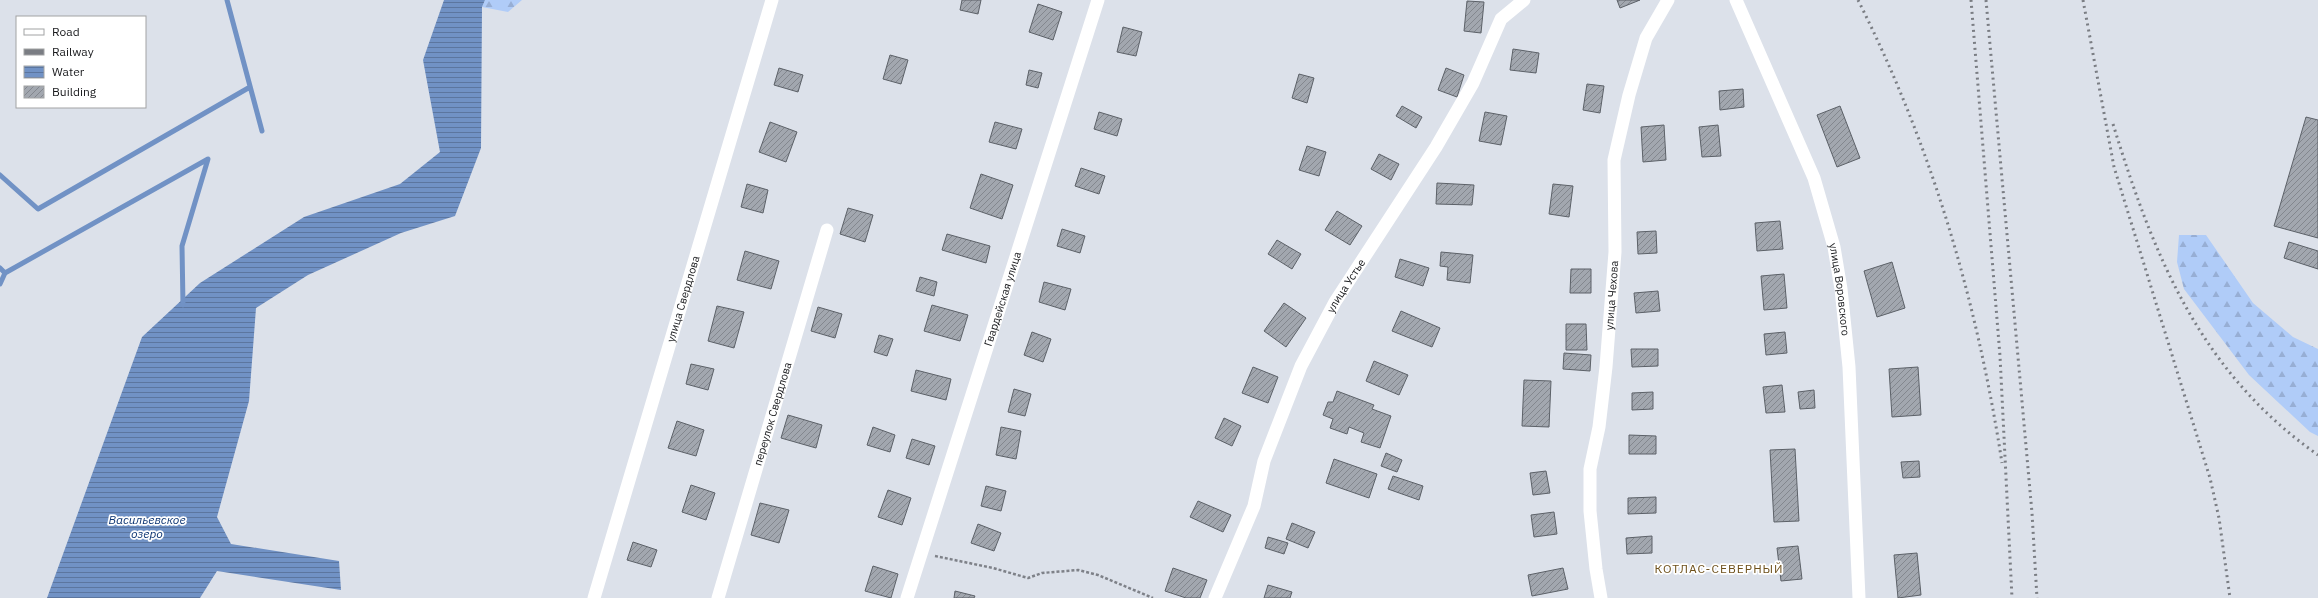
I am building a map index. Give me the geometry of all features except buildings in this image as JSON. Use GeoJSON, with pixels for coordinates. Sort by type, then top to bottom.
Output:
{"type":"FeatureCollection","features":[{"type":"Feature","properties":{"kind":"street","name":"улица Свердлова"},"geometry":{"type":"LineString","coordinates":[[594,598],[772,0]]}},
{"type":"Feature","properties":{"kind":"street","name":"Гвардейская улица"},"geometry":{"type":"LineString","coordinates":[[907,598],[920,553],[1098,0]]}},
{"type":"Feature","properties":{"kind":"street","name":"улица Устье"},"geometry":{"type":"LineString","coordinates":[[1215,598],[1254,506],[1264,462],[1301,366],[1335,302],[1436,147],[1473,83],[1501,19],[1524,0]]}},
{"type":"Feature","properties":{"kind":"street","name":"улица Чехова"},"geometry":{"type":"LineString","coordinates":[[1601,598],[1596,569],[1591,518],[1590,469],[1599,427],[1606,367],[1615,252],[1614,160],[1629,95],[1646,38],[1668,0]]}},
{"type":"Feature","properties":{"kind":"street","name":"улица Воровского"},"geometry":{"type":"LineString","coordinates":[[1736,0],[1814,178],[1834,247],[1841,289],[1849,367],[1859,598]]}},
{"type":"Feature","properties":{"kind":"street","name":"переулок Свердлова"},"geometry":{"type":"LineString","coordinates":[[718,598],[827,230]]}},
{"type":"Feature","properties":{"kind":"path"},"geometry":{"type":"LineString","coordinates":[[920,553],[994,568],[1028,578],[1042,573],[1078,570],[1098,575],[1152,598]]}},
{"type":"Feature","properties":{"kind":"green space"},"geometry":{"type":"Polygon","coordinates":[[[485,0],[522,0],[508,12],[482,7],[485,0]]]}},
{"type":"Feature","properties":{"kind":"green space"},"geometry":{"type":"Polygon","coordinates":[[[2179,235],[2206,235],[2253,303],[2293,337],[2318,349],[2318,436],[2310,432],[2249,375],[2184,289],[2177,262],[2179,235]]]}},
{"type":"Feature","properties":{"kind":"water","name":"Васильевское озеро"},"geometry":{"type":"Polygon","coordinates":[[[444,0],[485,0],[482,7],[481,148],[455,216],[401,233],[308,275],[256,308],[249,401],[217,517],[231,544],[339,561],[341,590],[217,571],[200,598],[47,598],[142,337],[200,283],[304,217],[400,184],[440,152],[423,60],[444,0]]]}},
{"type":"Feature","properties":{"kind":"waterway"},"geometry":{"type":"LineString","coordinates":[[227,0],[262,131]]}},
{"type":"Feature","properties":{"kind":"waterway"},"geometry":{"type":"LineString","coordinates":[[0,175],[38,209],[250,87]]}},
{"type":"Feature","properties":{"kind":"waterway"},"geometry":{"type":"LineString","coordinates":[[0,284],[5,273],[208,159],[182,246],[183,305]]}},
{"type":"Feature","properties":{"kind":"waterway"},"geometry":{"type":"LineString","coordinates":[[0,268],[5,273]]}},
{"type":"Feature","properties":{"kind":"railway"},"geometry":{"type":"LineString","coordinates":[[1858,0],[1884,55],[1908,112],[1929,168],[1948,226],[1965,284],[1979,343],[1992,403],[2002,463]]}},
{"type":"Feature","properties":{"kind":"railway"},"geometry":{"type":"LineString","coordinates":[[1971,0],[2000,356],[2012,598]]}},
{"type":"Feature","properties":{"kind":"railway"},"geometry":{"type":"LineString","coordinates":[[1986,0],[2032,513],[2037,598]]}},
{"type":"Feature","properties":{"kind":"railway"},"geometry":{"type":"LineString","coordinates":[[2083,0],[2114,167],[2210,478],[2219,518],[2230,598]]}},
{"type":"Feature","properties":{"kind":"railway"},"geometry":{"type":"LineString","coordinates":[[2113,124],[2146,220],[2165,265],[2187,308],[2212,349],[2242,387],[2277,422],[2318,455]]}},
{"type":"Feature","properties":{"kind":"district","name":"КОТЛАС-СЕВЕРНЫЙ"},"geometry":{"type":"Point","coordinates":[1719,569]}}]}
